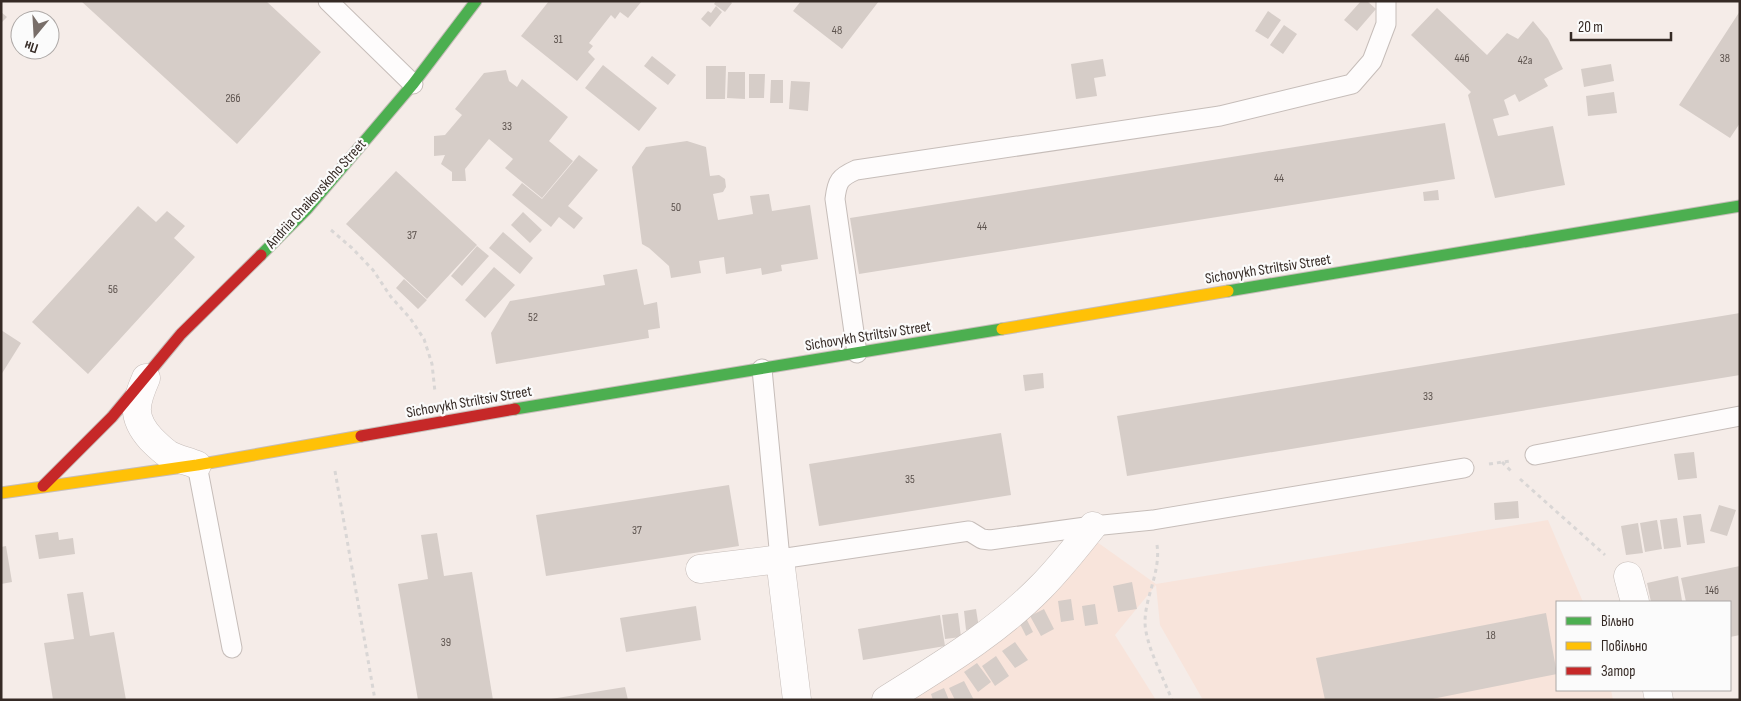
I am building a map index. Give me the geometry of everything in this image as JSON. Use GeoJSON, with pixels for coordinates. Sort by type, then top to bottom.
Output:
{"type":"FeatureCollection","features":[{"type":"Feature","properties":{"kind":"street","name":"Andriia Chaikovskoho Street"},"geometry":{"type":"LineString","coordinates":[[43,486],[112,417],[181,334],[307,209],[413,84],[476,1]]}},
{"type":"Feature","properties":{"kind":"street","name":"Sichovykh Striltsiv Street"},"geometry":{"type":"LineString","coordinates":[[1,493],[197,464],[439,422],[1740,206]]}},
{"type":"Feature","properties":{"kind":"street","name":"Andriia Chaikovskoho Street"},"geometry":{"type":"LineString","coordinates":[[146,378],[139,394],[137,411],[138,420],[144,431],[155,444],[169,455],[197,464]]}},
{"type":"Feature","properties":{"kind":"street"},"geometry":{"type":"LineString","coordinates":[[886,700],[951,659],[990,631],[1021,605],[1041,587],[1093,526]]}},
{"type":"Feature","properties":{"kind":"street"},"geometry":{"type":"LineString","coordinates":[[700,569],[780,559],[797,700]]}},
{"type":"Feature","properties":{"kind":"street"},"geometry":{"type":"LineString","coordinates":[[1628,576],[1635,601]]}},
{"type":"Feature","properties":{"kind":"lane"},"geometry":{"type":"LineString","coordinates":[[328,1],[413,84]]}},
{"type":"Feature","properties":{"kind":"lane"},"geometry":{"type":"LineString","coordinates":[[857,353],[835,199],[836,186],[844,176],[856,170],[1220,116],[1352,84],[1372,61],[1386,24],[1386,1]]}},
{"type":"Feature","properties":{"kind":"lane"},"geometry":{"type":"LineString","coordinates":[[762,368],[780,559],[969,530],[982,539],[990,540],[1152,520],[1464,468]]}},
{"type":"Feature","properties":{"kind":"lane"},"geometry":{"type":"LineString","coordinates":[[1535,455],[1740,416]]}},
{"type":"Feature","properties":{"kind":"lane"},"geometry":{"type":"LineString","coordinates":[[197,464],[232,648]]}},
{"type":"Feature","properties":{"kind":"path"},"geometry":{"type":"LineString","coordinates":[[307,209],[352,248],[373,270],[391,298],[410,318],[424,339],[432,364],[439,422]]}},
{"type":"Feature","properties":{"kind":"path"},"geometry":{"type":"LineString","coordinates":[[330,442],[375,700]]}},
{"type":"Feature","properties":{"kind":"path"},"geometry":{"type":"LineString","coordinates":[[1464,468],[1535,455]]}},
{"type":"Feature","properties":{"kind":"path"},"geometry":{"type":"LineString","coordinates":[[1502,462],[1628,576]]}},
{"type":"Feature","properties":{"kind":"path"},"geometry":{"type":"LineString","coordinates":[[1152,520],[1158,555],[1149,594],[1145,624],[1150,646],[1172,700]]}},
{"type":"Feature","properties":{"kind":"shaded area"},"geometry":{"type":"Polygon","coordinates":[[[1548,520],[1583,601],[1556,601],[1556,691],[1611,691],[1613,700],[1203,700],[1160,625],[1156,585],[1115,635],[1156,700],[890,700],[1097,542],[1156,584],[1548,520]]]}},
{"type":"Feature","properties":{"kind":"building"},"geometry":{"type":"Polygon","coordinates":[[[81,1],[266,1],[321,52],[237,144],[81,1]]]}},
{"type":"Feature","properties":{"kind":"building"},"geometry":{"type":"Polygon","coordinates":[[[549,1],[642,1],[628,18],[620,12],[615,19],[611,15],[589,43],[593,46],[588,52],[595,59],[577,81],[521,36],[549,1]]]}},
{"type":"Feature","properties":{"kind":"building"},"geometry":{"type":"Polygon","coordinates":[[[716,1],[730,1],[732,3],[725,12],[714,4],[716,1]]]}},
{"type":"Feature","properties":{"kind":"building"},"geometry":{"type":"Polygon","coordinates":[[[801,1],[879,1],[842,49],[793,11],[801,1]]]}},
{"type":"Feature","properties":{"kind":"building"},"geometry":{"type":"Polygon","coordinates":[[[1361,1],[1367,1],[1376,9],[1357,31],[1344,20],[1361,1]]]}},
{"type":"Feature","properties":{"kind":"building"},"geometry":{"type":"Polygon","coordinates":[[[716,6],[722,12],[710,27],[701,19],[708,11],[711,13],[716,6]]]}},
{"type":"Feature","properties":{"kind":"building"},"geometry":{"type":"Polygon","coordinates":[[[1437,8],[1487,55],[1507,33],[1518,39],[1533,21],[1548,39],[1563,69],[1544,79],[1548,86],[1519,102],[1515,94],[1504,100],[1509,115],[1493,119],[1498,136],[1553,126],[1565,185],[1495,198],[1468,95],[1471,92],[1411,35],[1437,8]]]}},
{"type":"Feature","properties":{"kind":"building"},"geometry":{"type":"Polygon","coordinates":[[[1268,11],[1281,20],[1268,39],[1255,31],[1268,11]]]}},
{"type":"Feature","properties":{"kind":"building"},"geometry":{"type":"Polygon","coordinates":[[[1740,11],[1740,123],[1730,138],[1679,105],[1740,11]]]}},
{"type":"Feature","properties":{"kind":"building"},"geometry":{"type":"Polygon","coordinates":[[[1,12],[7,17],[1,23],[1,12]]]}},
{"type":"Feature","properties":{"kind":"building"},"geometry":{"type":"Polygon","coordinates":[[[1284,25],[1297,34],[1283,54],[1270,45],[1284,25]]]}},
{"type":"Feature","properties":{"kind":"building"},"geometry":{"type":"Polygon","coordinates":[[[652,56],[676,75],[668,85],[644,66],[652,56]]]}},
{"type":"Feature","properties":{"kind":"building"},"geometry":{"type":"Polygon","coordinates":[[[1103,59],[1106,76],[1094,78],[1097,96],[1076,99],[1071,64],[1103,59]]]}},
{"type":"Feature","properties":{"kind":"building"},"geometry":{"type":"Polygon","coordinates":[[[1611,64],[1614,81],[1584,87],[1581,69],[1611,64]]]}},
{"type":"Feature","properties":{"kind":"building"},"geometry":{"type":"Polygon","coordinates":[[[603,65],[657,108],[639,131],[585,88],[603,65]]]}},
{"type":"Feature","properties":{"kind":"building"},"geometry":{"type":"Polygon","coordinates":[[[706,66],[726,66],[725,99],[706,99],[706,66]]]}},
{"type":"Feature","properties":{"kind":"building"},"geometry":{"type":"Polygon","coordinates":[[[506,70],[509,81],[517,87],[522,79],[568,117],[549,141],[573,161],[542,198],[505,168],[513,159],[489,139],[465,169],[466,181],[452,181],[452,172],[441,164],[445,155],[434,156],[434,136],[445,135],[462,115],[455,109],[484,73],[506,70]]]}},
{"type":"Feature","properties":{"kind":"building"},"geometry":{"type":"Polygon","coordinates":[[[728,72],[745,72],[745,99],[727,98],[728,72]]]}},
{"type":"Feature","properties":{"kind":"building"},"geometry":{"type":"Polygon","coordinates":[[[749,74],[765,74],[764,98],[749,98],[749,74]]]}},
{"type":"Feature","properties":{"kind":"building"},"geometry":{"type":"Polygon","coordinates":[[[771,80],[783,80],[783,103],[770,103],[771,80]]]}},
{"type":"Feature","properties":{"kind":"building"},"geometry":{"type":"Polygon","coordinates":[[[791,81],[810,82],[808,111],[789,109],[791,81]]]}},
{"type":"Feature","properties":{"kind":"building"},"geometry":{"type":"Polygon","coordinates":[[[1614,92],[1617,113],[1588,116],[1586,96],[1614,92]]]}},
{"type":"Feature","properties":{"kind":"building"},"geometry":{"type":"Polygon","coordinates":[[[1445,123],[1455,179],[859,274],[850,218],[1445,123]]]}},
{"type":"Feature","properties":{"kind":"building"},"geometry":{"type":"Polygon","coordinates":[[[687,141],[706,147],[710,176],[719,175],[725,179],[726,187],[723,192],[713,194],[718,220],[753,214],[750,196],[769,194],[772,211],[810,205],[818,259],[781,265],[782,271],[762,275],[761,268],[726,274],[724,257],[699,261],[701,273],[671,278],[669,266],[642,244],[632,167],[646,147],[687,141]]]}},
{"type":"Feature","properties":{"kind":"building"},"geometry":{"type":"Polygon","coordinates":[[[579,155],[598,170],[568,206],[583,218],[574,229],[559,217],[551,227],[512,195],[522,183],[542,199],[579,155]]]}},
{"type":"Feature","properties":{"kind":"building"},"geometry":{"type":"Polygon","coordinates":[[[396,171],[477,245],[427,299],[346,224],[396,171]]]}},
{"type":"Feature","properties":{"kind":"building"},"geometry":{"type":"Polygon","coordinates":[[[1438,190],[1439,200],[1424,201],[1423,192],[1438,190]]]}},
{"type":"Feature","properties":{"kind":"building"},"geometry":{"type":"Polygon","coordinates":[[[138,206],[156,222],[167,211],[185,226],[174,238],[195,257],[88,374],[32,322],[138,206]]]}},
{"type":"Feature","properties":{"kind":"building"},"geometry":{"type":"Polygon","coordinates":[[[523,212],[542,230],[530,243],[511,225],[523,212]]]}},
{"type":"Feature","properties":{"kind":"building"},"geometry":{"type":"Polygon","coordinates":[[[503,232],[533,258],[520,274],[489,248],[503,232]]]}},
{"type":"Feature","properties":{"kind":"building"},"geometry":{"type":"Polygon","coordinates":[[[477,246],[489,256],[462,286],[451,276],[477,246]]]}},
{"type":"Feature","properties":{"kind":"building"},"geometry":{"type":"Polygon","coordinates":[[[494,267],[515,285],[485,318],[465,300],[494,267]]]}},
{"type":"Feature","properties":{"kind":"building"},"geometry":{"type":"Polygon","coordinates":[[[637,269],[644,305],[657,302],[660,328],[648,330],[649,338],[496,364],[491,333],[510,301],[605,285],[603,275],[637,269]]]}},
{"type":"Feature","properties":{"kind":"building"},"geometry":{"type":"Polygon","coordinates":[[[404,279],[427,300],[418,309],[396,288],[404,279]]]}},
{"type":"Feature","properties":{"kind":"building"},"geometry":{"type":"Polygon","coordinates":[[[1740,313],[1740,375],[1127,476],[1117,416],[1740,313]]]}},
{"type":"Feature","properties":{"kind":"building"},"geometry":{"type":"Polygon","coordinates":[[[1,330],[21,343],[1,375],[1,330]]]}},
{"type":"Feature","properties":{"kind":"building"},"geometry":{"type":"Polygon","coordinates":[[[1043,373],[1044,388],[1025,391],[1023,375],[1043,373]]]}},
{"type":"Feature","properties":{"kind":"building"},"geometry":{"type":"Polygon","coordinates":[[[1001,433],[1011,495],[819,526],[809,464],[1001,433]]]}},
{"type":"Feature","properties":{"kind":"building"},"geometry":{"type":"Polygon","coordinates":[[[1694,452],[1697,478],[1678,480],[1674,454],[1694,452]]]}},
{"type":"Feature","properties":{"kind":"building"},"geometry":{"type":"Polygon","coordinates":[[[729,485],[739,546],[546,576],[536,515],[729,485]]]}},
{"type":"Feature","properties":{"kind":"building"},"geometry":{"type":"Polygon","coordinates":[[[1518,501],[1519,518],[1495,520],[1494,503],[1518,501]]]}},
{"type":"Feature","properties":{"kind":"building"},"geometry":{"type":"Polygon","coordinates":[[[1719,505],[1736,510],[1727,536],[1710,531],[1719,505]]]}},
{"type":"Feature","properties":{"kind":"building"},"geometry":{"type":"Polygon","coordinates":[[[1701,514],[1705,543],[1687,545],[1683,516],[1701,514]]]}},
{"type":"Feature","properties":{"kind":"building"},"geometry":{"type":"Polygon","coordinates":[[[1677,518],[1681,547],[1664,549],[1660,520],[1677,518]]]}},
{"type":"Feature","properties":{"kind":"building"},"geometry":{"type":"Polygon","coordinates":[[[1657,520],[1662,549],[1645,552],[1640,523],[1657,520]]]}},
{"type":"Feature","properties":{"kind":"building"},"geometry":{"type":"Polygon","coordinates":[[[1638,523],[1643,553],[1626,555],[1621,526],[1638,523]]]}},
{"type":"Feature","properties":{"kind":"building"},"geometry":{"type":"Polygon","coordinates":[[[58,532],[59,540],[73,538],[75,554],[39,559],[35,535],[58,532]]]}},
{"type":"Feature","properties":{"kind":"building"},"geometry":{"type":"Polygon","coordinates":[[[437,533],[444,576],[472,572],[493,700],[418,700],[398,584],[428,579],[421,535],[437,533]]]}},
{"type":"Feature","properties":{"kind":"building"},"geometry":{"type":"Polygon","coordinates":[[[6,546],[12,582],[1,584],[1,547],[6,546]]]}},
{"type":"Feature","properties":{"kind":"building"},"geometry":{"type":"Polygon","coordinates":[[[1740,566],[1740,635],[1731,637],[1731,601],[1686,601],[1681,578],[1740,566]]]}},
{"type":"Feature","properties":{"kind":"building"},"geometry":{"type":"Polygon","coordinates":[[[1678,576],[1682,601],[1651,601],[1647,583],[1678,576]]]}},
{"type":"Feature","properties":{"kind":"building"},"geometry":{"type":"Polygon","coordinates":[[[1132,582],[1137,609],[1118,612],[1113,586],[1132,582]]]}},
{"type":"Feature","properties":{"kind":"building"},"geometry":{"type":"Polygon","coordinates":[[[83,592],[90,636],[114,632],[126,700],[53,700],[44,643],[74,639],[67,594],[83,592]]]}},
{"type":"Feature","properties":{"kind":"building"},"geometry":{"type":"Polygon","coordinates":[[[1071,599],[1074,620],[1061,622],[1058,601],[1071,599]]]}},
{"type":"Feature","properties":{"kind":"building"},"geometry":{"type":"Polygon","coordinates":[[[1095,604],[1098,624],[1085,626],[1082,606],[1095,604]]]}},
{"type":"Feature","properties":{"kind":"building"},"geometry":{"type":"Polygon","coordinates":[[[696,606],[701,640],[626,652],[620,618],[696,606]]]}},
{"type":"Feature","properties":{"kind":"building"},"geometry":{"type":"Polygon","coordinates":[[[976,609],[979,628],[966,630],[964,611],[976,609]]]}},
{"type":"Feature","properties":{"kind":"building"},"geometry":{"type":"Polygon","coordinates":[[[1044,609],[1054,629],[1041,636],[1030,616],[1044,609]]]}},
{"type":"Feature","properties":{"kind":"building"},"geometry":{"type":"Polygon","coordinates":[[[958,613],[961,637],[945,639],[942,615],[958,613]]]}},
{"type":"Feature","properties":{"kind":"building"},"geometry":{"type":"Polygon","coordinates":[[[1546,613],[1556,674],[1427,700],[1325,700],[1316,658],[1546,613]]]}},
{"type":"Feature","properties":{"kind":"building"},"geometry":{"type":"Polygon","coordinates":[[[940,615],[945,646],[863,660],[858,629],[940,615]]]}},
{"type":"Feature","properties":{"kind":"building"},"geometry":{"type":"Polygon","coordinates":[[[1025,616],[1033,632],[1026,636],[1018,620],[1025,616]]]}},
{"type":"Feature","properties":{"kind":"building"},"geometry":{"type":"Polygon","coordinates":[[[1015,642],[1028,660],[1015,668],[1002,651],[1015,642]]]}},
{"type":"Feature","properties":{"kind":"building"},"geometry":{"type":"Polygon","coordinates":[[[996,656],[1009,676],[995,686],[982,666],[996,656]]]}},
{"type":"Feature","properties":{"kind":"building"},"geometry":{"type":"Polygon","coordinates":[[[977,663],[991,682],[978,692],[964,672],[977,663]]]}},
{"type":"Feature","properties":{"kind":"building"},"geometry":{"type":"Polygon","coordinates":[[[964,681],[974,700],[955,700],[949,688],[964,681]]]}},
{"type":"Feature","properties":{"kind":"building"},"geometry":{"type":"Polygon","coordinates":[[[625,687],[628,700],[551,700],[551,699],[625,687]]]}},
{"type":"Feature","properties":{"kind":"building"},"geometry":{"type":"Polygon","coordinates":[[[944,688],[949,700],[933,700],[931,694],[944,688]]]}},
{"type":"Feature","properties":{"kind":"traffic: fast"},"geometry":{"type":"LineString","coordinates":[[261,255],[307,209],[413,84],[476,1]]}},
{"type":"Feature","properties":{"kind":"traffic: fast"},"geometry":{"type":"LineString","coordinates":[[1228,291],[1740,206]]}},
{"type":"Feature","properties":{"kind":"traffic: fast"},"geometry":{"type":"LineString","coordinates":[[515,409],[1002,329]]}},
{"type":"Feature","properties":{"kind":"traffic: slow"},"geometry":{"type":"LineString","coordinates":[[1002,329],[1228,291]]}},
{"type":"Feature","properties":{"kind":"traffic: slow"},"geometry":{"type":"LineString","coordinates":[[1,493],[197,465],[361,436]]}},
{"type":"Feature","properties":{"kind":"traffic: jam"},"geometry":{"type":"LineString","coordinates":[[43,486],[112,417],[181,334],[261,255]]}},
{"type":"Feature","properties":{"kind":"traffic: jam"},"geometry":{"type":"LineString","coordinates":[[361,436],[515,409]]}}]}
